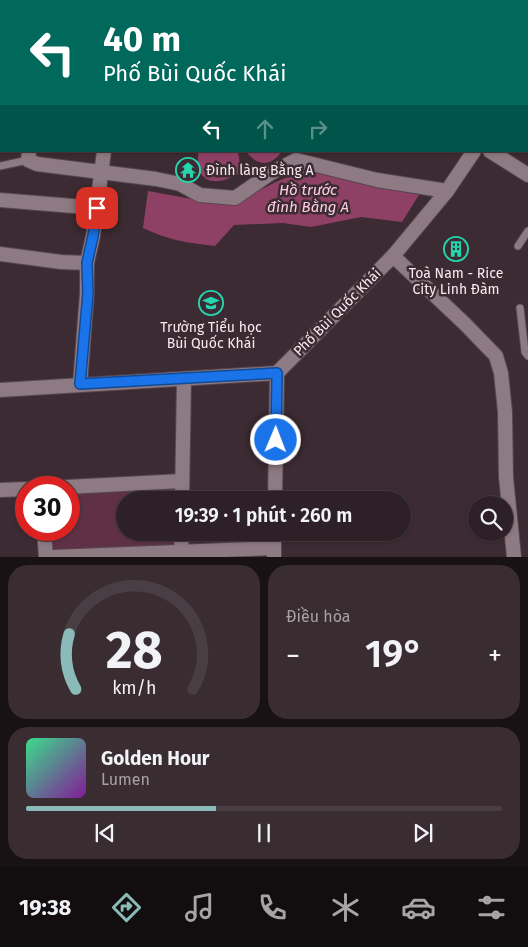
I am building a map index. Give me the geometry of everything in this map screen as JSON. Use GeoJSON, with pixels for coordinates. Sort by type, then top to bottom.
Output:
{"type":"FeatureCollection","features":[{"type":"Feature","properties":{"kind":"street"},"geometry":{"type":"LineString","coordinates":[[80,384],[88,293],[87,263],[93,236],[104,152]]}},
{"type":"Feature","properties":{"kind":"street","name":"Phố Bùi Quốc Khái"},"geometry":{"type":"LineString","coordinates":[[277,373],[393,256],[447,190],[473,152]]}},
{"type":"Feature","properties":{"kind":"street"},"geometry":{"type":"LineString","coordinates":[[492,152],[528,175]]}},
{"type":"Feature","properties":{"kind":"street"},"geometry":{"type":"LineString","coordinates":[[29,156],[38,164],[156,179],[180,184],[200,195],[235,198],[294,156],[377,180],[447,190]]}},
{"type":"Feature","properties":{"kind":"street"},"geometry":{"type":"LineString","coordinates":[[0,200],[97,208]]}},
{"type":"Feature","properties":{"kind":"street"},"geometry":{"type":"LineString","coordinates":[[0,254],[61,262],[87,263]]}},
{"type":"Feature","properties":{"kind":"street"},"geometry":{"type":"LineString","coordinates":[[393,256],[496,356],[501,373],[505,412],[506,477],[514,557]]}},
{"type":"Feature","properties":{"kind":"street"},"geometry":{"type":"LineString","coordinates":[[0,390],[277,373],[275,491]]}},
{"type":"Feature","properties":{"kind":"street"},"geometry":{"type":"LineString","coordinates":[[182,491],[184,379]]}},
{"type":"Feature","properties":{"kind":"street"},"geometry":{"type":"LineString","coordinates":[[80,486],[182,481]]}},
{"type":"Feature","properties":{"kind":"street"},"geometry":{"type":"LineString","coordinates":[[0,490],[15,489]]}},
{"type":"Feature","properties":{"kind":"street"},"geometry":{"type":"LineString","coordinates":[[45,541],[46,557]]}},
{"type":"Feature","properties":{"kind":"street"},"geometry":{"type":"LineString","coordinates":[[181,552],[182,541]]}},
{"type":"Feature","properties":{"kind":"street"},"geometry":{"type":"LineString","coordinates":[[53,557],[181,552],[274,552]]}},
{"type":"Feature","properties":{"kind":"lane"},"geometry":{"type":"LineString","coordinates":[[0,166],[29,156]]}},
{"type":"Feature","properties":{"kind":"lane"},"geometry":{"type":"LineString","coordinates":[[518,246],[528,230]]}},
{"type":"Feature","properties":{"kind":"lane"},"geometry":{"type":"LineString","coordinates":[[520,308],[525,352],[528,356]]}},
{"type":"Feature","properties":{"kind":"shaded area"},"geometry":{"type":"Polygon","coordinates":[[[182,481],[182,491],[116,491],[116,541],[182,541],[181,551],[53,557],[48,541],[80,541],[80,487],[182,481]]]}},
{"type":"Feature","properties":{"kind":"water"},"geometry":{"type":"Polygon","coordinates":[[[198,152],[238,152],[241,172],[230,178],[211,181],[201,174],[198,167],[198,152]]]}},
{"type":"Feature","properties":{"kind":"water"},"geometry":{"type":"Polygon","coordinates":[[[247,152],[281,152],[273,160],[264,163],[250,156],[247,152]]]}},
{"type":"Feature","properties":{"kind":"water","name":"Hồ trước đình Bằng A"},"geometry":{"type":"Polygon","coordinates":[[[306,170],[419,195],[402,222],[361,217],[311,227],[283,223],[234,225],[215,246],[178,240],[143,228],[148,191],[203,201],[236,202],[278,181],[306,170]]]}},
{"type":"Feature","properties":{"kind":"place","name":"Đình làng Bằng A"},"geometry":{"type":"Point","coordinates":[188,170]}},
{"type":"Feature","properties":{"kind":"place","name":"Toà Nam - Rice City Linh Đàm"},"geometry":{"type":"Point","coordinates":[456,249]}},
{"type":"Feature","properties":{"kind":"place","name":"Trường Tiểu học Bùi Quốc Khái"},"geometry":{"type":"Point","coordinates":[211,303]}},
{"type":"Feature","properties":{"kind":"route"},"geometry":{"type":"LineString","coordinates":[[97,208],[87,263],[88,293],[80,384],[277,373],[276,440]]}}]}
